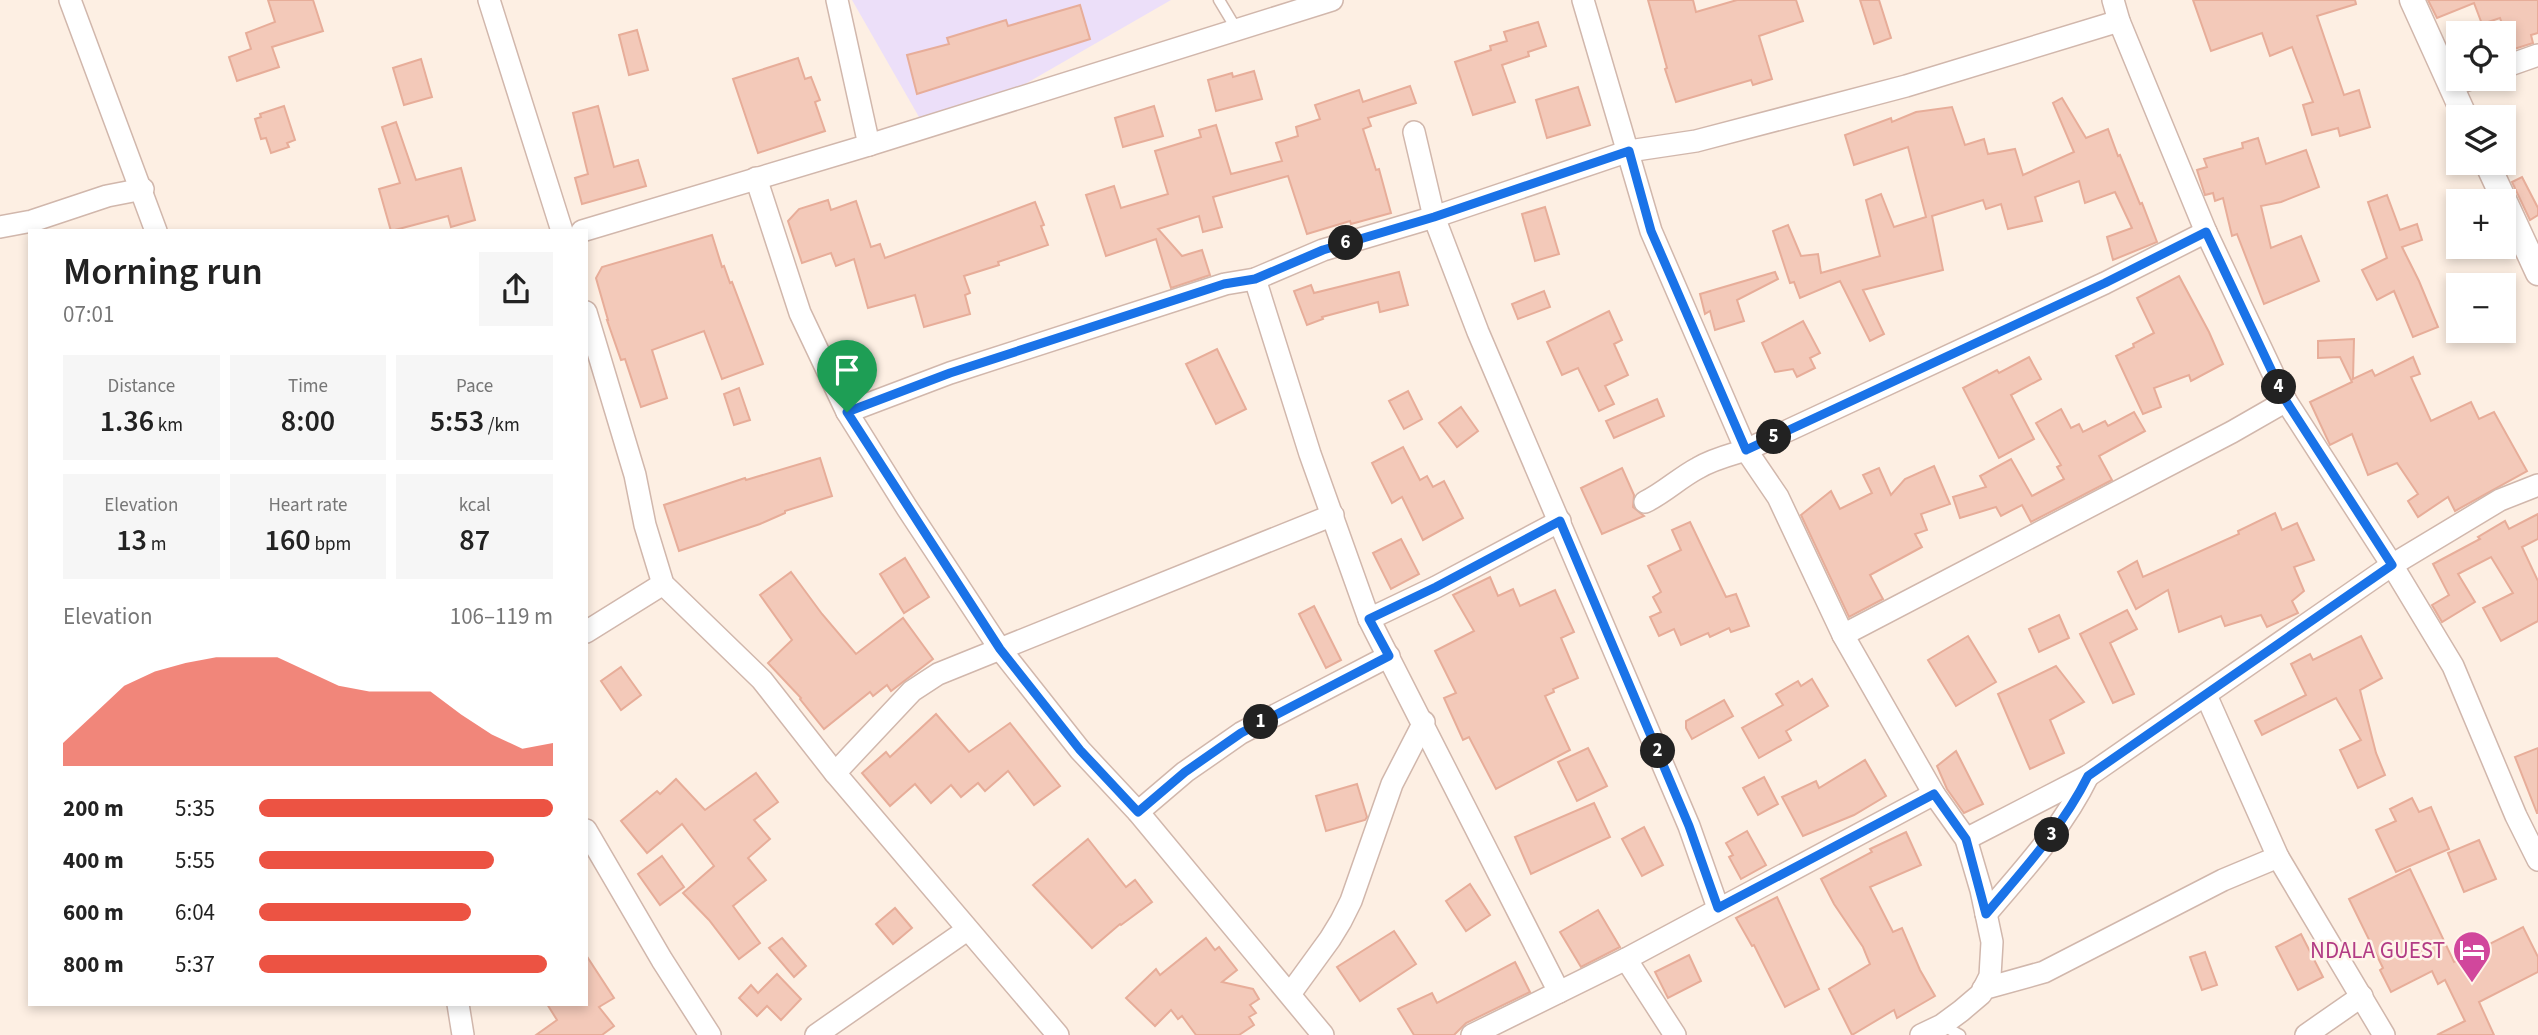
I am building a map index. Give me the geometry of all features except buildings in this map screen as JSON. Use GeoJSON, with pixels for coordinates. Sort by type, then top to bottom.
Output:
{"type":"FeatureCollection","features":[{"type":"Feature","properties":{"kind":"street"},"geometry":{"type":"LineString","coordinates":[[70,0],[143,189],[155,229]]}},
{"type":"Feature","properties":{"kind":"street"},"geometry":{"type":"LineString","coordinates":[[489,0],[561,229]]}},
{"type":"Feature","properties":{"kind":"street"},"geometry":{"type":"LineString","coordinates":[[837,0],[869,145]]}},
{"type":"Feature","properties":{"kind":"street"},"geometry":{"type":"LineString","coordinates":[[588,229],[869,145],[1332,0]]}},
{"type":"Feature","properties":{"kind":"street"},"geometry":{"type":"LineString","coordinates":[[1584,0],[1651,231],[1746,450],[1778,497],[1843,635],[1934,794],[1966,839],[1992,942],[1990,976],[1981,994],[1961,1011],[1951,1030],[1921,1035]]}},
{"type":"Feature","properties":{"kind":"street"},"geometry":{"type":"LineString","coordinates":[[2113,0],[2119,21],[2206,232],[2286,401],[2392,565],[2453,666],[2516,816],[2538,860]]}},
{"type":"Feature","properties":{"kind":"street"},"geometry":{"type":"LineString","coordinates":[[2412,0],[2446,57]]}},
{"type":"Feature","properties":{"kind":"street"},"geometry":{"type":"LineString","coordinates":[[847,412],[950,373],[1224,284],[1255,279],[1323,250],[1434,217],[1629,151],[1696,141],[1853,100],[2012,55],[2119,21]]}},
{"type":"Feature","properties":{"kind":"street"},"geometry":{"type":"LineString","coordinates":[[2516,63],[2538,55]]}},
{"type":"Feature","properties":{"kind":"street"},"geometry":{"type":"LineString","coordinates":[[1414,132],[1434,217],[1478,332],[1689,826],[1718,908]]}},
{"type":"Feature","properties":{"kind":"street"},"geometry":{"type":"LineString","coordinates":[[2493,175],[2538,273]]}},
{"type":"Feature","properties":{"kind":"street"},"geometry":{"type":"LineString","coordinates":[[756,178],[800,313],[847,412],[1000,649],[1080,750],[1138,812],[1323,1035]]}},
{"type":"Feature","properties":{"kind":"street"},"geometry":{"type":"LineString","coordinates":[[0,227],[32,221],[107,196],[143,189]]}},
{"type":"Feature","properties":{"kind":"street"},"geometry":{"type":"LineString","coordinates":[[1645,502],[1663,493],[1698,467],[1746,450],[2105,283],[2206,232]]}},
{"type":"Feature","properties":{"kind":"street"},"geometry":{"type":"LineString","coordinates":[[1255,279],[1284,377],[1369,619],[1559,992]]}},
{"type":"Feature","properties":{"kind":"street"},"geometry":{"type":"LineString","coordinates":[[588,319],[635,475],[645,525],[663,584],[762,680],[835,774],[1058,1035]]}},
{"type":"Feature","properties":{"kind":"street"},"geometry":{"type":"LineString","coordinates":[[1843,635],[2232,432],[2286,401]]}},
{"type":"Feature","properties":{"kind":"street"},"geometry":{"type":"LineString","coordinates":[[1966,839],[2088,776],[2392,565],[2500,500],[2538,485]]}},
{"type":"Feature","properties":{"kind":"street"},"geometry":{"type":"LineString","coordinates":[[835,774],[912,691],[949,669],[1333,515]]}},
{"type":"Feature","properties":{"kind":"street"},"geometry":{"type":"LineString","coordinates":[[1369,619],[1436,587],[1560,521]]}},
{"type":"Feature","properties":{"kind":"street"},"geometry":{"type":"LineString","coordinates":[[588,631],[663,584]]}},
{"type":"Feature","properties":{"kind":"street"},"geometry":{"type":"LineString","coordinates":[[1138,812],[1185,772],[1241,733],[1389,656]]}},
{"type":"Feature","properties":{"kind":"street"},"geometry":{"type":"LineString","coordinates":[[2206,695],[2278,857],[2384,1035]]}},
{"type":"Feature","properties":{"kind":"street"},"geometry":{"type":"LineString","coordinates":[[1290,994],[1331,939],[1351,901],[1392,784],[1423,722]]}},
{"type":"Feature","properties":{"kind":"street"},"geometry":{"type":"LineString","coordinates":[[1986,914],[2048,841],[2073,806],[2088,776]]}},
{"type":"Feature","properties":{"kind":"street"},"geometry":{"type":"LineString","coordinates":[[1472,1035],[1626,959],[1934,794]]}},
{"type":"Feature","properties":{"kind":"street"},"geometry":{"type":"LineString","coordinates":[[588,833],[662,960],[710,1035]]}},
{"type":"Feature","properties":{"kind":"street"},"geometry":{"type":"LineString","coordinates":[[1983,989],[2044,972],[2223,880],[2278,857]]}},
{"type":"Feature","properties":{"kind":"street"},"geometry":{"type":"LineString","coordinates":[[816,1035],[967,930]]}},
{"type":"Feature","properties":{"kind":"street"},"geometry":{"type":"LineString","coordinates":[[1626,959],[1675,1035]]}},
{"type":"Feature","properties":{"kind":"street"},"geometry":{"type":"LineString","coordinates":[[2306,1035],[2362,996]]}},
{"type":"Feature","properties":{"kind":"street"},"geometry":{"type":"LineString","coordinates":[[458,1006],[463,1035]]}},
{"type":"Feature","properties":{"kind":"lane"},"geometry":{"type":"LineString","coordinates":[[1219,0],[1237,30]]}},
{"type":"Feature","properties":{"kind":"shaded area"},"geometry":{"type":"Polygon","coordinates":[[[852,0],[1171,0],[931,138],[852,0]]]}},
{"type":"Feature","properties":{"kind":"place","name":"NDALA GUEST"},"geometry":{"type":"Point","coordinates":[2472,984]}},
{"type":"Feature","properties":{"kind":"route"},"geometry":{"type":"LineString","coordinates":[[1629,151],[1651,231],[1746,450],[2105,283],[2206,232],[2286,401],[2392,565],[2088,776],[2073,806],[2048,841],[1986,914],[1966,839],[1934,794],[1718,908],[1689,826],[1560,521],[1518,545],[1369,619],[1389,656],[1241,733],[1185,772],[1138,812],[1080,750],[1000,649],[847,412],[950,373],[1224,284],[1255,279],[1323,250],[1434,217],[1629,151]]}}]}
